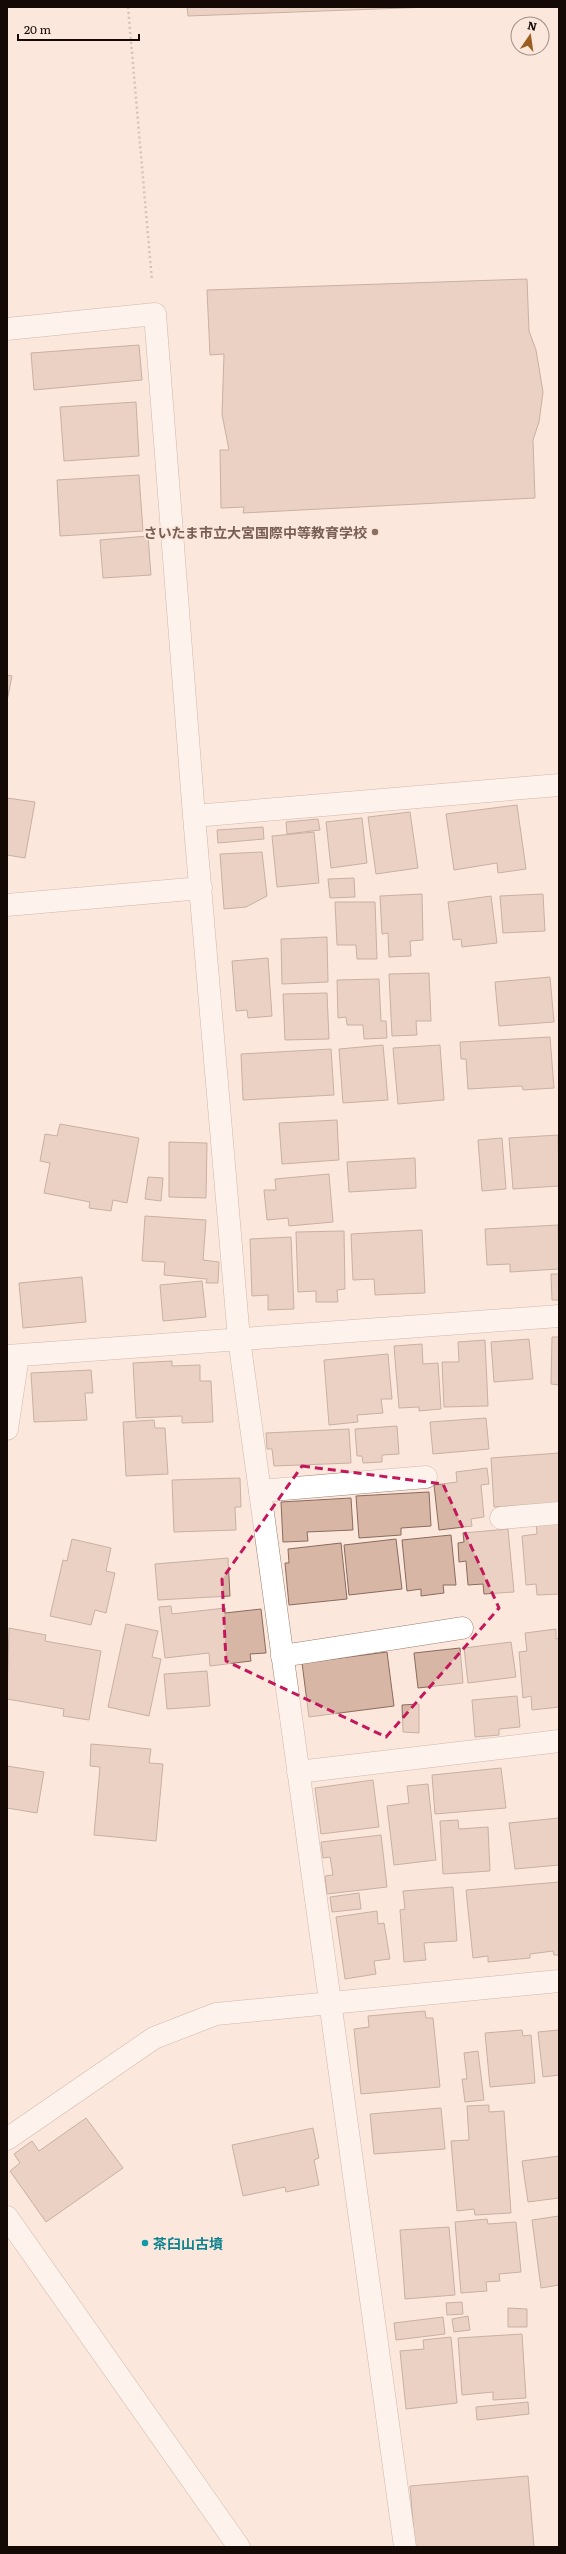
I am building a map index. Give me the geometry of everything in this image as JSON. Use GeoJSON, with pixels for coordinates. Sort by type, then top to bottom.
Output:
{"type":"FeatureCollection","features":[{"type":"Feature","properties":{"kind":"street"},"geometry":{"type":"LineString","coordinates":[[7,329],[155,314],[194,816],[239,1338],[405,2547]]}},
{"type":"Feature","properties":{"kind":"street"},"geometry":{"type":"LineString","coordinates":[[194,816],[559,785]]}},
{"type":"Feature","properties":{"kind":"street"},"geometry":{"type":"LineString","coordinates":[[7,905],[200,888]]}},
{"type":"Feature","properties":{"kind":"street"},"geometry":{"type":"LineString","coordinates":[[7,1429],[13,1356],[239,1338],[559,1316]]}},
{"type":"Feature","properties":{"kind":"street"},"geometry":{"type":"LineString","coordinates":[[260,1491],[426,1477]]}},
{"type":"Feature","properties":{"kind":"street"},"geometry":{"type":"LineString","coordinates":[[501,1518],[559,1513]]}},
{"type":"Feature","properties":{"kind":"street"},"geometry":{"type":"LineString","coordinates":[[282,1656],[462,1628]]}},
{"type":"Feature","properties":{"kind":"street"},"geometry":{"type":"LineString","coordinates":[[298,1772],[559,1741]]}},
{"type":"Feature","properties":{"kind":"street"},"geometry":{"type":"LineString","coordinates":[[7,2139],[154,2038],[216,2014],[559,1981]]}},
{"type":"Feature","properties":{"kind":"street"},"geometry":{"type":"LineString","coordinates":[[7,2217],[239,2547]]}},
{"type":"Feature","properties":{"kind":"path"},"geometry":{"type":"LineString","coordinates":[[128,7],[155,314]]}},
{"type":"Feature","properties":{"kind":"highlighted area"},"geometry":{"type":"Polygon","coordinates":[[[302,1466],[443,1484],[499,1608],[386,1737],[226,1661],[222,1579],[302,1466]]]}},
{"type":"Feature","properties":{"kind":"building"},"geometry":{"type":"Polygon","coordinates":[[[187,7],[431,7],[188,16],[187,7]]]}},
{"type":"Feature","properties":{"kind":"building"},"geometry":{"type":"Polygon","coordinates":[[[527,279],[529,331],[536,350],[543,392],[539,422],[533,440],[535,498],[243,513],[244,507],[221,508],[220,450],[229,450],[222,414],[224,354],[210,355],[207,290],[527,279]]]}},
{"type":"Feature","properties":{"kind":"building"},"geometry":{"type":"Polygon","coordinates":[[[139,345],[142,380],[34,390],[31,353],[139,345]]]}},
{"type":"Feature","properties":{"kind":"building"},"geometry":{"type":"Polygon","coordinates":[[[136,402],[139,456],[64,461],[60,407],[136,402]]]}},
{"type":"Feature","properties":{"kind":"building"},"geometry":{"type":"Polygon","coordinates":[[[139,475],[143,531],[60,536],[57,480],[139,475]]]}},
{"type":"Feature","properties":{"kind":"building"},"geometry":{"type":"Polygon","coordinates":[[[148,536],[151,575],[103,578],[100,540],[148,536]]]}},
{"type":"Feature","properties":{"kind":"building"},"geometry":{"type":"Polygon","coordinates":[[[7,675],[12,676],[7,701],[7,675]]]}},
{"type":"Feature","properties":{"kind":"building"},"geometry":{"type":"Polygon","coordinates":[[[7,798],[35,802],[25,858],[7,855],[7,798]]]}},
{"type":"Feature","properties":{"kind":"building"},"geometry":{"type":"Polygon","coordinates":[[[517,805],[526,869],[498,873],[497,863],[454,870],[446,814],[517,805]]]}},
{"type":"Feature","properties":{"kind":"building"},"geometry":{"type":"Polygon","coordinates":[[[410,812],[418,868],[376,874],[368,817],[410,812]]]}},
{"type":"Feature","properties":{"kind":"building"},"geometry":{"type":"Polygon","coordinates":[[[362,818],[367,863],[331,868],[326,822],[362,818]]]}},
{"type":"Feature","properties":{"kind":"building"},"geometry":{"type":"Polygon","coordinates":[[[318,819],[320,830],[287,834],[286,822],[318,819]]]}},
{"type":"Feature","properties":{"kind":"building"},"geometry":{"type":"Polygon","coordinates":[[[263,827],[264,839],[218,843],[217,830],[263,827]]]}},
{"type":"Feature","properties":{"kind":"building"},"geometry":{"type":"Polygon","coordinates":[[[314,832],[319,883],[277,887],[272,836],[314,832]]]}},
{"type":"Feature","properties":{"kind":"building"},"geometry":{"type":"Polygon","coordinates":[[[262,852],[267,896],[246,907],[224,909],[220,854],[262,852]]]}},
{"type":"Feature","properties":{"kind":"building"},"geometry":{"type":"Polygon","coordinates":[[[354,878],[355,897],[330,898],[328,879],[354,878]]]}},
{"type":"Feature","properties":{"kind":"building"},"geometry":{"type":"Polygon","coordinates":[[[422,894],[423,940],[410,941],[411,956],[389,957],[388,933],[382,934],[380,896],[422,894]]]}},
{"type":"Feature","properties":{"kind":"building"},"geometry":{"type":"Polygon","coordinates":[[[543,894],[545,931],[503,933],[500,896],[543,894]]]}},
{"type":"Feature","properties":{"kind":"building"},"geometry":{"type":"Polygon","coordinates":[[[491,896],[497,943],[462,947],[461,939],[453,940],[448,902],[491,896]]]}},
{"type":"Feature","properties":{"kind":"building"},"geometry":{"type":"Polygon","coordinates":[[[335,902],[375,902],[377,959],[357,959],[356,945],[337,945],[335,902]]]}},
{"type":"Feature","properties":{"kind":"building"},"geometry":{"type":"Polygon","coordinates":[[[327,937],[328,982],[282,984],[281,939],[327,937]]]}},
{"type":"Feature","properties":{"kind":"building"},"geometry":{"type":"Polygon","coordinates":[[[268,958],[272,1016],[248,1018],[247,1010],[236,1011],[232,961],[268,958]]]}},
{"type":"Feature","properties":{"kind":"building"},"geometry":{"type":"Polygon","coordinates":[[[429,973],[431,1021],[416,1021],[417,1035],[392,1036],[389,974],[429,973]]]}},
{"type":"Feature","properties":{"kind":"building"},"geometry":{"type":"Polygon","coordinates":[[[550,977],[554,1022],[499,1026],[495,982],[550,977]]]}},
{"type":"Feature","properties":{"kind":"building"},"geometry":{"type":"Polygon","coordinates":[[[379,979],[381,1021],[386,1021],[387,1038],[364,1039],[363,1025],[347,1025],[346,1017],[338,1018],[337,980],[379,979]]]}},
{"type":"Feature","properties":{"kind":"building"},"geometry":{"type":"Polygon","coordinates":[[[327,993],[329,1039],[285,1040],[283,994],[327,993]]]}},
{"type":"Feature","properties":{"kind":"building"},"geometry":{"type":"Polygon","coordinates":[[[550,1037],[554,1088],[523,1090],[522,1086],[468,1089],[466,1059],[461,1059],[460,1042],[550,1037]]]}},
{"type":"Feature","properties":{"kind":"building"},"geometry":{"type":"Polygon","coordinates":[[[383,1045],[388,1100],[343,1103],[339,1049],[383,1045]]]}},
{"type":"Feature","properties":{"kind":"building"},"geometry":{"type":"Polygon","coordinates":[[[440,1045],[444,1100],[398,1104],[393,1048],[440,1045]]]}},
{"type":"Feature","properties":{"kind":"building"},"geometry":{"type":"Polygon","coordinates":[[[331,1049],[334,1095],[243,1100],[241,1054],[331,1049]]]}},
{"type":"Feature","properties":{"kind":"building"},"geometry":{"type":"Polygon","coordinates":[[[337,1120],[339,1160],[282,1164],[279,1123],[337,1120]]]}},
{"type":"Feature","properties":{"kind":"building"},"geometry":{"type":"Polygon","coordinates":[[[60,1124],[139,1138],[127,1203],[113,1200],[111,1211],[89,1208],[90,1202],[44,1193],[50,1163],[40,1161],[45,1134],[57,1136],[60,1124]]]}},
{"type":"Feature","properties":{"kind":"building"},"geometry":{"type":"Polygon","coordinates":[[[558,1135],[559,1186],[513,1189],[509,1138],[558,1135]]]}},
{"type":"Feature","properties":{"kind":"building"},"geometry":{"type":"Polygon","coordinates":[[[502,1138],[506,1189],[482,1191],[478,1140],[502,1138]]]}},
{"type":"Feature","properties":{"kind":"building"},"geometry":{"type":"Polygon","coordinates":[[[169,1142],[207,1143],[206,1198],[169,1197],[169,1142]]]}},
{"type":"Feature","properties":{"kind":"building"},"geometry":{"type":"Polygon","coordinates":[[[415,1158],[416,1188],[349,1192],[347,1162],[415,1158]]]}},
{"type":"Feature","properties":{"kind":"building"},"geometry":{"type":"Polygon","coordinates":[[[329,1174],[333,1222],[289,1226],[288,1218],[267,1220],[264,1190],[276,1190],[275,1179],[329,1174]]]}},
{"type":"Feature","properties":{"kind":"building"},"geometry":{"type":"Polygon","coordinates":[[[148,1177],[163,1178],[161,1201],[145,1199],[148,1177]]]}},
{"type":"Feature","properties":{"kind":"building"},"geometry":{"type":"Polygon","coordinates":[[[145,1216],[206,1220],[203,1260],[219,1262],[218,1283],[206,1283],[207,1279],[164,1275],[165,1262],[142,1261],[145,1216]]]}},
{"type":"Feature","properties":{"kind":"building"},"geometry":{"type":"Polygon","coordinates":[[[558,1225],[559,1269],[510,1272],[510,1264],[487,1265],[485,1229],[558,1225]]]}},
{"type":"Feature","properties":{"kind":"building"},"geometry":{"type":"Polygon","coordinates":[[[422,1230],[425,1293],[375,1295],[374,1279],[353,1280],[351,1234],[422,1230]]]}},
{"type":"Feature","properties":{"kind":"building"},"geometry":{"type":"Polygon","coordinates":[[[344,1231],[345,1289],[337,1290],[338,1302],[316,1302],[316,1291],[298,1292],[296,1232],[344,1231]]]}},
{"type":"Feature","properties":{"kind":"building"},"geometry":{"type":"Polygon","coordinates":[[[291,1237],[294,1309],[268,1310],[268,1295],[252,1296],[250,1239],[291,1237]]]}},
{"type":"Feature","properties":{"kind":"building"},"geometry":{"type":"Polygon","coordinates":[[[551,1274],[559,1274],[559,1300],[552,1300],[551,1274]]]}},
{"type":"Feature","properties":{"kind":"building"},"geometry":{"type":"Polygon","coordinates":[[[82,1277],[86,1322],[23,1328],[19,1283],[82,1277]]]}},
{"type":"Feature","properties":{"kind":"building"},"geometry":{"type":"Polygon","coordinates":[[[202,1281],[206,1317],[163,1321],[160,1285],[202,1281]]]}},
{"type":"Feature","properties":{"kind":"building"},"geometry":{"type":"Polygon","coordinates":[[[552,1337],[559,1337],[559,1385],[551,1384],[552,1337]]]}},
{"type":"Feature","properties":{"kind":"building"},"geometry":{"type":"Polygon","coordinates":[[[529,1339],[533,1379],[494,1382],[491,1342],[529,1339]]]}},
{"type":"Feature","properties":{"kind":"building"},"geometry":{"type":"Polygon","coordinates":[[[485,1340],[488,1406],[444,1407],[442,1362],[459,1362],[458,1342],[485,1340]]]}},
{"type":"Feature","properties":{"kind":"building"},"geometry":{"type":"Polygon","coordinates":[[[422,1344],[423,1364],[438,1363],[441,1409],[419,1411],[419,1407],[399,1408],[394,1346],[422,1344]]]}},
{"type":"Feature","properties":{"kind":"building"},"geometry":{"type":"Polygon","coordinates":[[[388,1354],[392,1399],[381,1399],[383,1413],[357,1415],[358,1422],[329,1425],[324,1360],[388,1354]]]}},
{"type":"Feature","properties":{"kind":"building"},"geometry":{"type":"Polygon","coordinates":[[[172,1361],[172,1366],[200,1365],[200,1381],[211,1381],[213,1422],[182,1423],[182,1416],[136,1418],[133,1363],[172,1361]]]}},
{"type":"Feature","properties":{"kind":"building"},"geometry":{"type":"Polygon","coordinates":[[[91,1370],[93,1393],[85,1393],[87,1420],[34,1422],[31,1373],[91,1370]]]}},
{"type":"Feature","properties":{"kind":"building"},"geometry":{"type":"Polygon","coordinates":[[[486,1418],[489,1449],[433,1454],[430,1422],[486,1418]]]}},
{"type":"Feature","properties":{"kind":"building"},"geometry":{"type":"Polygon","coordinates":[[[154,1420],[155,1428],[165,1428],[168,1474],[126,1476],[123,1422],[154,1420]]]}},
{"type":"Feature","properties":{"kind":"building"},"geometry":{"type":"Polygon","coordinates":[[[397,1426],[399,1454],[382,1455],[382,1462],[363,1463],[362,1456],[357,1456],[355,1429],[397,1426]]]}},
{"type":"Feature","properties":{"kind":"building"},"geometry":{"type":"Polygon","coordinates":[[[349,1429],[351,1463],[274,1466],[272,1449],[267,1449],[266,1433],[349,1429]]]}},
{"type":"Feature","properties":{"kind":"building"},"geometry":{"type":"Polygon","coordinates":[[[559,1453],[559,1503],[494,1507],[491,1458],[559,1453]]]}},
{"type":"Feature","properties":{"kind":"building"},"geometry":{"type":"Polygon","coordinates":[[[487,1468],[489,1484],[481,1485],[484,1517],[471,1519],[472,1526],[439,1530],[434,1485],[457,1482],[456,1472],[487,1468]]]}},
{"type":"Feature","properties":{"kind":"building"},"geometry":{"type":"Polygon","coordinates":[[[240,1478],[241,1507],[235,1507],[236,1530],[174,1532],[172,1480],[240,1478]]]}},
{"type":"Feature","properties":{"kind":"building"},"geometry":{"type":"Polygon","coordinates":[[[429,1492],[431,1526],[401,1528],[401,1535],[359,1538],[356,1496],[429,1492]]]}},
{"type":"Feature","properties":{"kind":"building"},"geometry":{"type":"Polygon","coordinates":[[[351,1498],[353,1530],[307,1532],[308,1541],[283,1542],[281,1502],[351,1498]]]}},
{"type":"Feature","properties":{"kind":"building"},"geometry":{"type":"Polygon","coordinates":[[[559,1521],[559,1594],[537,1595],[536,1584],[526,1585],[522,1536],[537,1534],[536,1523],[559,1521]]]}},
{"type":"Feature","properties":{"kind":"building"},"geometry":{"type":"Polygon","coordinates":[[[508,1529],[514,1592],[484,1594],[483,1584],[468,1585],[466,1561],[459,1562],[458,1543],[464,1542],[463,1533],[508,1529]]]}},
{"type":"Feature","properties":{"kind":"building"},"geometry":{"type":"Polygon","coordinates":[[[451,1535],[456,1585],[443,1585],[444,1593],[421,1596],[421,1589],[407,1591],[402,1540],[451,1535]]]}},
{"type":"Feature","properties":{"kind":"building"},"geometry":{"type":"Polygon","coordinates":[[[72,1539],[111,1548],[106,1571],[115,1573],[106,1613],[95,1610],[91,1625],[50,1616],[63,1560],[67,1561],[72,1539]]]}},
{"type":"Feature","properties":{"kind":"building"},"geometry":{"type":"Polygon","coordinates":[[[396,1539],[402,1589],[349,1595],[344,1545],[396,1539]]]}},
{"type":"Feature","properties":{"kind":"building"},"geometry":{"type":"Polygon","coordinates":[[[341,1543],[347,1599],[289,1605],[285,1563],[289,1563],[288,1549],[341,1543]]]}},
{"type":"Feature","properties":{"kind":"building"},"geometry":{"type":"Polygon","coordinates":[[[228,1558],[230,1596],[158,1600],[155,1564],[228,1558]]]}},
{"type":"Feature","properties":{"kind":"building"},"geometry":{"type":"Polygon","coordinates":[[[171,1606],[172,1614],[225,1608],[225,1613],[261,1609],[266,1653],[250,1654],[251,1661],[210,1666],[209,1653],[165,1658],[159,1607],[171,1606]]]}},
{"type":"Feature","properties":{"kind":"building"},"geometry":{"type":"Polygon","coordinates":[[[126,1624],[158,1631],[152,1657],[161,1659],[149,1716],[108,1707],[126,1624]]]}},
{"type":"Feature","properties":{"kind":"building"},"geometry":{"type":"Polygon","coordinates":[[[9,1628],[46,1635],[45,1641],[101,1651],[89,1720],[63,1716],[64,1709],[7,1699],[9,1628]]]}},
{"type":"Feature","properties":{"kind":"building"},"geometry":{"type":"Polygon","coordinates":[[[556,1629],[556,1639],[559,1638],[559,1707],[532,1710],[531,1696],[523,1698],[519,1652],[527,1651],[525,1633],[556,1629]]]}},
{"type":"Feature","properties":{"kind":"building"},"geometry":{"type":"Polygon","coordinates":[[[511,1642],[516,1677],[468,1683],[464,1648],[511,1642]]]}},
{"type":"Feature","properties":{"kind":"building"},"geometry":{"type":"Polygon","coordinates":[[[460,1648],[463,1683],[418,1688],[414,1653],[460,1648]]]}},
{"type":"Feature","properties":{"kind":"building"},"geometry":{"type":"Polygon","coordinates":[[[387,1652],[394,1706],[309,1717],[302,1663],[387,1652]]]}},
{"type":"Feature","properties":{"kind":"building"},"geometry":{"type":"Polygon","coordinates":[[[207,1671],[210,1706],[167,1709],[164,1674],[207,1671]]]}},
{"type":"Feature","properties":{"kind":"building"},"geometry":{"type":"Polygon","coordinates":[[[517,1696],[520,1727],[499,1729],[499,1735],[475,1737],[472,1700],[517,1696]]]}},
{"type":"Feature","properties":{"kind":"building"},"geometry":{"type":"Polygon","coordinates":[[[419,1704],[419,1733],[403,1732],[402,1705],[419,1704]]]}},
{"type":"Feature","properties":{"kind":"building"},"geometry":{"type":"Polygon","coordinates":[[[91,1744],[151,1749],[149,1763],[163,1764],[156,1841],[94,1835],[100,1767],[90,1766],[91,1744]]]}},
{"type":"Feature","properties":{"kind":"building"},"geometry":{"type":"Polygon","coordinates":[[[7,1766],[44,1772],[37,1813],[7,1808],[7,1766]]]}},
{"type":"Feature","properties":{"kind":"building"},"geometry":{"type":"Polygon","coordinates":[[[501,1768],[506,1808],[435,1814],[432,1775],[501,1768]]]}},
{"type":"Feature","properties":{"kind":"building"},"geometry":{"type":"Polygon","coordinates":[[[373,1780],[379,1827],[321,1834],[315,1788],[373,1780]]]}},
{"type":"Feature","properties":{"kind":"building"},"geometry":{"type":"Polygon","coordinates":[[[428,1784],[436,1860],[394,1865],[387,1806],[409,1803],[407,1786],[428,1784]]]}},
{"type":"Feature","properties":{"kind":"building"},"geometry":{"type":"Polygon","coordinates":[[[559,1818],[559,1865],[515,1869],[509,1823],[559,1818]]]}},
{"type":"Feature","properties":{"kind":"building"},"geometry":{"type":"Polygon","coordinates":[[[458,1820],[459,1829],[488,1827],[490,1871],[443,1874],[440,1821],[458,1820]]]}},
{"type":"Feature","properties":{"kind":"building"},"geometry":{"type":"Polygon","coordinates":[[[381,1835],[387,1887],[327,1894],[325,1876],[333,1875],[330,1857],[323,1858],[321,1842],[381,1835]]]}},
{"type":"Feature","properties":{"kind":"building"},"geometry":{"type":"Polygon","coordinates":[[[559,1882],[559,1955],[554,1955],[553,1951],[530,1954],[530,1958],[488,1962],[488,1956],[473,1958],[466,1890],[559,1882]]]}},
{"type":"Feature","properties":{"kind":"building"},"geometry":{"type":"Polygon","coordinates":[[[453,1887],[457,1941],[424,1943],[426,1960],[404,1962],[400,1910],[405,1909],[403,1891],[453,1887]]]}},
{"type":"Feature","properties":{"kind":"building"},"geometry":{"type":"Polygon","coordinates":[[[359,1893],[361,1909],[332,1912],[330,1897],[359,1893]]]}},
{"type":"Feature","properties":{"kind":"building"},"geometry":{"type":"Polygon","coordinates":[[[377,1911],[378,1924],[384,1923],[390,1959],[374,1961],[376,1974],[345,1979],[336,1917],[377,1911]]]}},
{"type":"Feature","properties":{"kind":"building"},"geometry":{"type":"Polygon","coordinates":[[[425,2011],[426,2018],[433,2018],[440,2087],[361,2094],[354,2029],[369,2027],[368,2016],[425,2011]]]}},
{"type":"Feature","properties":{"kind":"building"},"geometry":{"type":"Polygon","coordinates":[[[522,2030],[523,2036],[531,2035],[535,2083],[490,2087],[485,2033],[522,2030]]]}},
{"type":"Feature","properties":{"kind":"building"},"geometry":{"type":"Polygon","coordinates":[[[559,2030],[559,2075],[543,2077],[538,2032],[559,2030]]]}},
{"type":"Feature","properties":{"kind":"building"},"geometry":{"type":"Polygon","coordinates":[[[478,2051],[484,2100],[465,2102],[462,2079],[467,2079],[464,2053],[478,2051]]]}},
{"type":"Feature","properties":{"kind":"building"},"geometry":{"type":"Polygon","coordinates":[[[489,2105],[489,2112],[504,2111],[511,2213],[475,2215],[474,2209],[457,2211],[451,2141],[469,2140],[467,2106],[489,2105]]]}},
{"type":"Feature","properties":{"kind":"building"},"geometry":{"type":"Polygon","coordinates":[[[441,2108],[445,2149],[374,2154],[370,2114],[441,2108]]]}},
{"type":"Feature","properties":{"kind":"building"},"geometry":{"type":"Polygon","coordinates":[[[86,2118],[123,2168],[46,2222],[10,2171],[20,2163],[14,2154],[32,2141],[39,2151],[86,2118]]]}},
{"type":"Feature","properties":{"kind":"building"},"geometry":{"type":"Polygon","coordinates":[[[313,2128],[319,2158],[314,2160],[319,2185],[286,2192],[285,2187],[243,2196],[232,2145],[313,2128]]]}},
{"type":"Feature","properties":{"kind":"building"},"geometry":{"type":"Polygon","coordinates":[[[559,2156],[559,2198],[528,2202],[522,2161],[559,2156]]]}},
{"type":"Feature","properties":{"kind":"building"},"geometry":{"type":"Polygon","coordinates":[[[559,2216],[559,2285],[541,2288],[532,2220],[559,2216]]]}},
{"type":"Feature","properties":{"kind":"building"},"geometry":{"type":"Polygon","coordinates":[[[487,2219],[488,2224],[516,2222],[521,2272],[499,2274],[500,2281],[486,2282],[487,2291],[461,2293],[455,2222],[487,2219]]]}},
{"type":"Feature","properties":{"kind":"building"},"geometry":{"type":"Polygon","coordinates":[[[449,2227],[455,2295],[405,2299],[400,2230],[449,2227]]]}},
{"type":"Feature","properties":{"kind":"building"},"geometry":{"type":"Polygon","coordinates":[[[462,2302],[463,2314],[447,2315],[446,2303],[462,2302]]]}},
{"type":"Feature","properties":{"kind":"building"},"geometry":{"type":"Polygon","coordinates":[[[508,2308],[527,2309],[527,2327],[508,2327],[508,2308]]]}},
{"type":"Feature","properties":{"kind":"building"},"geometry":{"type":"Polygon","coordinates":[[[468,2316],[470,2330],[454,2332],[452,2319],[468,2316]]]}},
{"type":"Feature","properties":{"kind":"building"},"geometry":{"type":"Polygon","coordinates":[[[443,2317],[445,2334],[396,2340],[394,2323],[443,2317]]]}},
{"type":"Feature","properties":{"kind":"building"},"geometry":{"type":"Polygon","coordinates":[[[522,2334],[526,2398],[493,2400],[493,2392],[462,2395],[458,2338],[522,2334]]]}},
{"type":"Feature","properties":{"kind":"building"},"geometry":{"type":"Polygon","coordinates":[[[451,2337],[457,2403],[406,2409],[400,2351],[424,2349],[423,2340],[451,2337]]]}},
{"type":"Feature","properties":{"kind":"building"},"geometry":{"type":"Polygon","coordinates":[[[528,2402],[529,2414],[477,2420],[476,2407],[528,2402]]]}},
{"type":"Feature","properties":{"kind":"building"},"geometry":{"type":"Polygon","coordinates":[[[528,2476],[534,2547],[415,2547],[410,2486],[528,2476]]]}},
{"type":"Feature","properties":{"kind":"place","name":"さいたま市立大宮国際中等教育学校"},"geometry":{"type":"Point","coordinates":[375,532]}},
{"type":"Feature","properties":{"kind":"place","name":"茶臼山古墳"},"geometry":{"type":"Point","coordinates":[145,2243]}}]}
